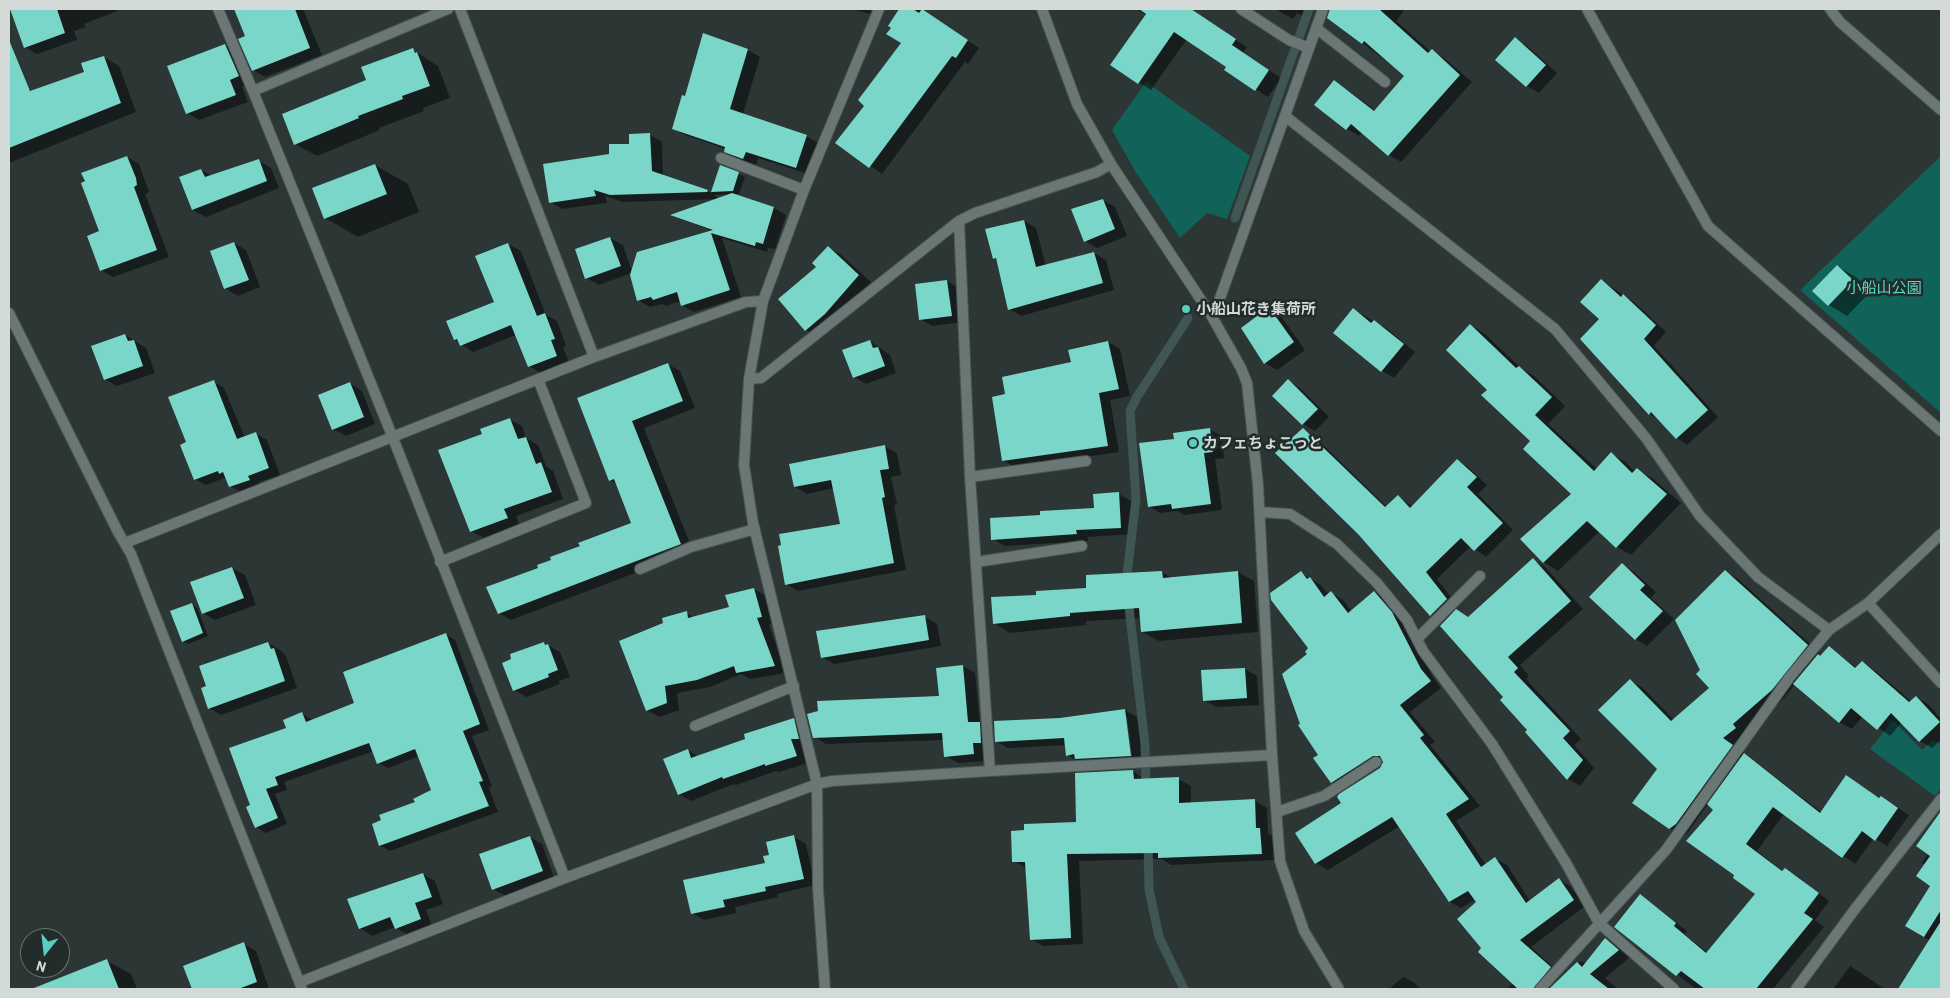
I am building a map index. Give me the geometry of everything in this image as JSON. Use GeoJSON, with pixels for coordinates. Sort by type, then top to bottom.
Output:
{"type":"FeatureCollection","features":[{"type":"Feature","properties":{"kind":"street"},"geometry":{"type":"LineString","coordinates":[[218,9],[254,91],[393,438],[565,878]]}},
{"type":"Feature","properties":{"kind":"street"},"geometry":{"type":"LineString","coordinates":[[254,91],[448,9]]}},
{"type":"Feature","properties":{"kind":"street"},"geometry":{"type":"LineString","coordinates":[[460,9],[594,358]]}},
{"type":"Feature","properties":{"kind":"street"},"geometry":{"type":"LineString","coordinates":[[825,989],[818,889],[817,784],[755,529],[744,465],[749,379],[763,301],[804,190],[879,9]]}},
{"type":"Feature","properties":{"kind":"street"},"geometry":{"type":"LineString","coordinates":[[1042,9],[1077,104],[1111,164],[1211,315],[1241,368],[1247,383],[1260,512],[1272,755],[1280,861],[1304,931],[1339,989]]}},
{"type":"Feature","properties":{"kind":"street"},"geometry":{"type":"LineString","coordinates":[[1241,9],[1289,40],[1309,48]]}},
{"type":"Feature","properties":{"kind":"street"},"geometry":{"type":"LineString","coordinates":[[1211,315],[1219,301],[1324,9]]}},
{"type":"Feature","properties":{"kind":"street"},"geometry":{"type":"LineString","coordinates":[[1587,9],[1708,226],[1941,431]]}},
{"type":"Feature","properties":{"kind":"street"},"geometry":{"type":"LineString","coordinates":[[1830,9],[1840,22],[1941,110]]}},
{"type":"Feature","properties":{"kind":"street"},"geometry":{"type":"LineString","coordinates":[[1316,28],[1385,82]]}},
{"type":"Feature","properties":{"kind":"street"},"geometry":{"type":"LineString","coordinates":[[1285,116],[1555,329],[1646,438],[1700,516],[1758,577],[1830,630]]}},
{"type":"Feature","properties":{"kind":"street"},"geometry":{"type":"LineString","coordinates":[[721,158],[804,190]]}},
{"type":"Feature","properties":{"kind":"street"},"geometry":{"type":"LineString","coordinates":[[749,379],[761,378],[959,221],[975,213],[1097,172],[1111,164]]}},
{"type":"Feature","properties":{"kind":"street"},"geometry":{"type":"LineString","coordinates":[[959,221],[970,477],[990,771]]}},
{"type":"Feature","properties":{"kind":"street"},"geometry":{"type":"LineString","coordinates":[[125,543],[538,379],[746,302],[763,301]]}},
{"type":"Feature","properties":{"kind":"street"},"geometry":{"type":"LineString","coordinates":[[9,314],[135,563],[301,986],[565,878],[817,784],[832,781],[1272,755]]}},
{"type":"Feature","properties":{"kind":"street"},"geometry":{"type":"LineString","coordinates":[[440,562],[586,503],[538,379]]}},
{"type":"Feature","properties":{"kind":"street"},"geometry":{"type":"LineString","coordinates":[[970,477],[1086,461]]}},
{"type":"Feature","properties":{"kind":"street"},"geometry":{"type":"LineString","coordinates":[[1260,512],[1290,514],[1337,544],[1377,583],[1407,620],[1423,651],[1492,744],[1566,863],[1599,923],[1674,989]]}},
{"type":"Feature","properties":{"kind":"street"},"geometry":{"type":"LineString","coordinates":[[640,570],[691,547],[755,529]]}},
{"type":"Feature","properties":{"kind":"street"},"geometry":{"type":"LineString","coordinates":[[1540,989],[1666,850],[1789,678],[1830,630],[1868,603],[1941,534]]}},
{"type":"Feature","properties":{"kind":"street"},"geometry":{"type":"LineString","coordinates":[[976,562],[1082,546]]}},
{"type":"Feature","properties":{"kind":"street"},"geometry":{"type":"LineString","coordinates":[[1417,639],[1480,576]]}},
{"type":"Feature","properties":{"kind":"street"},"geometry":{"type":"LineString","coordinates":[[1868,603],[1941,684]]}},
{"type":"Feature","properties":{"kind":"street"},"geometry":{"type":"LineString","coordinates":[[695,726],[794,686]]}},
{"type":"Feature","properties":{"kind":"street"},"geometry":{"type":"LineString","coordinates":[[1277,812],[1324,796],[1376,762]]}},
{"type":"Feature","properties":{"kind":"street"},"geometry":{"type":"LineString","coordinates":[[1796,989],[1854,909],[1941,799]]}},
{"type":"Feature","properties":{"kind":"green space"},"geometry":{"type":"Polygon","coordinates":[[[1146,82],[1250,156],[1227,219],[1207,213],[1180,238],[1135,171],[1112,130],[1146,82]]]}},
{"type":"Feature","properties":{"kind":"green space","name":"小船山公園"},"geometry":{"type":"Polygon","coordinates":[[[1941,156],[1941,413],[1800,290],[1941,156]]]}},
{"type":"Feature","properties":{"kind":"green space"},"geometry":{"type":"Polygon","coordinates":[[[1893,720],[1922,750],[1932,741],[1941,744],[1941,788],[1935,796],[1870,749],[1893,720]]]}},
{"type":"Feature","properties":{"kind":"building"},"geometry":{"type":"Polygon","coordinates":[[[10,9],[57,9],[65,33],[24,48],[10,9]]]}},
{"type":"Feature","properties":{"kind":"building"},"geometry":{"type":"Polygon","coordinates":[[[234,9],[295,9],[310,48],[252,71],[238,39],[245,36],[234,9]]]}},
{"type":"Feature","properties":{"kind":"building"},"geometry":{"type":"Polygon","coordinates":[[[899,9],[913,9],[919,13],[922,9],[968,40],[956,58],[952,56],[869,168],[835,143],[864,106],[858,100],[901,43],[886,34],[891,28],[888,26],[899,9]]]}},
{"type":"Feature","properties":{"kind":"building"},"geometry":{"type":"Polygon","coordinates":[[[1139,9],[1191,9],[1236,39],[1232,45],[1269,70],[1255,91],[1224,70],[1226,67],[1174,32],[1138,84],[1110,65],[1146,14],[1139,9]]]}},
{"type":"Feature","properties":{"kind":"building"},"geometry":{"type":"Polygon","coordinates":[[[1330,9],[1379,9],[1428,53],[1432,49],[1460,75],[1388,156],[1351,124],[1346,130],[1314,105],[1334,80],[1374,111],[1404,76],[1364,41],[1362,44],[1327,18],[1330,9]]]}},
{"type":"Feature","properties":{"kind":"building"},"geometry":{"type":"Polygon","coordinates":[[[703,33],[748,49],[730,109],[807,135],[796,168],[746,152],[743,159],[724,152],[725,147],[672,129],[682,95],[685,96],[703,33]]]}},
{"type":"Feature","properties":{"kind":"building"},"geometry":{"type":"Polygon","coordinates":[[[1515,37],[1546,65],[1526,87],[1495,60],[1515,37]]]}},
{"type":"Feature","properties":{"kind":"building"},"geometry":{"type":"Polygon","coordinates":[[[9,40],[30,91],[84,72],[81,63],[104,56],[121,103],[9,148],[9,40]]]}},
{"type":"Feature","properties":{"kind":"building"},"geometry":{"type":"Polygon","coordinates":[[[225,44],[239,76],[230,80],[236,95],[186,114],[167,66],[225,44]]]}},
{"type":"Feature","properties":{"kind":"building"},"geometry":{"type":"Polygon","coordinates":[[[413,48],[415,53],[417,52],[430,86],[402,96],[403,99],[358,116],[359,118],[294,145],[282,114],[366,80],[361,67],[413,48]]]}},
{"type":"Feature","properties":{"kind":"building"},"geometry":{"type":"Polygon","coordinates":[[[650,133],[652,171],[708,190],[707,192],[610,195],[594,190],[596,196],[549,203],[543,164],[609,154],[609,144],[629,144],[629,134],[650,133]]]}},
{"type":"Feature","properties":{"kind":"building"},"geometry":{"type":"Polygon","coordinates":[[[127,156],[136,178],[137,185],[134,187],[157,250],[100,271],[87,236],[99,231],[81,183],[85,181],[81,173],[127,156]]]}},
{"type":"Feature","properties":{"kind":"building"},"geometry":{"type":"Polygon","coordinates":[[[259,159],[267,181],[192,210],[179,177],[201,169],[205,177],[259,159]]]}},
{"type":"Feature","properties":{"kind":"building"},"geometry":{"type":"Polygon","coordinates":[[[375,164],[387,194],[324,219],[312,188],[375,164]]]}},
{"type":"Feature","properties":{"kind":"building"},"geometry":{"type":"Polygon","coordinates":[[[720,165],[739,172],[733,191],[711,192],[720,165]]]}},
{"type":"Feature","properties":{"kind":"building"},"geometry":{"type":"Polygon","coordinates":[[[732,193],[774,207],[763,244],[756,242],[755,246],[711,233],[730,290],[681,306],[677,292],[653,300],[651,297],[637,301],[630,275],[637,252],[713,230],[670,215],[732,193]]]}},
{"type":"Feature","properties":{"kind":"building"},"geometry":{"type":"Polygon","coordinates":[[[1103,199],[1115,229],[1084,242],[1071,209],[1103,199]]]}},
{"type":"Feature","properties":{"kind":"building"},"geometry":{"type":"Polygon","coordinates":[[[1024,220],[1036,267],[1094,252],[1103,283],[1008,310],[996,258],[993,259],[985,229],[1024,220]]]}},
{"type":"Feature","properties":{"kind":"building"},"geometry":{"type":"Polygon","coordinates":[[[610,237],[621,266],[585,279],[575,249],[610,237]]]}},
{"type":"Feature","properties":{"kind":"building"},"geometry":{"type":"Polygon","coordinates":[[[234,242],[249,280],[224,289],[210,251],[234,242]]]}},
{"type":"Feature","properties":{"kind":"building"},"geometry":{"type":"Polygon","coordinates":[[[508,243],[537,316],[545,313],[555,339],[551,340],[557,356],[528,367],[511,325],[460,346],[457,339],[454,340],[446,321],[494,302],[475,256],[508,243]]]}},
{"type":"Feature","properties":{"kind":"building"},"geometry":{"type":"Polygon","coordinates":[[[828,246],[859,275],[825,314],[805,331],[778,299],[816,267],[812,263],[828,246]]]}},
{"type":"Feature","properties":{"kind":"building"},"geometry":{"type":"Polygon","coordinates":[[[1837,265],[1853,280],[1828,306],[1812,291],[1837,265]]]}},
{"type":"Feature","properties":{"kind":"building"},"geometry":{"type":"Polygon","coordinates":[[[1601,279],[1621,297],[1623,294],[1656,325],[1644,339],[1708,410],[1676,439],[1651,412],[1649,415],[1580,339],[1599,319],[1580,302],[1601,279]]]}},
{"type":"Feature","properties":{"kind":"building"},"geometry":{"type":"Polygon","coordinates":[[[947,280],[952,316],[919,320],[915,284],[947,280]]]}},
{"type":"Feature","properties":{"kind":"building"},"geometry":{"type":"Polygon","coordinates":[[[1269,307],[1294,342],[1264,364],[1241,328],[1269,307]]]}},
{"type":"Feature","properties":{"kind":"building"},"geometry":{"type":"Polygon","coordinates":[[[1353,308],[1371,323],[1374,320],[1404,344],[1381,372],[1333,333],[1353,308]]]}},
{"type":"Feature","properties":{"kind":"building"},"geometry":{"type":"Polygon","coordinates":[[[1470,324],[1516,368],[1519,366],[1552,397],[1535,415],[1594,471],[1611,452],[1632,473],[1637,468],[1667,494],[1616,548],[1587,521],[1543,563],[1520,539],[1571,494],[1523,449],[1530,441],[1481,395],[1487,390],[1446,350],[1470,324]]]}},
{"type":"Feature","properties":{"kind":"building"},"geometry":{"type":"Polygon","coordinates":[[[125,334],[128,341],[134,340],[143,366],[104,380],[91,346],[125,334]]]}},
{"type":"Feature","properties":{"kind":"building"},"geometry":{"type":"Polygon","coordinates":[[[870,340],[873,348],[878,347],[885,366],[853,378],[842,350],[870,340]]]}},
{"type":"Feature","properties":{"kind":"building"},"geometry":{"type":"Polygon","coordinates":[[[1108,341],[1119,389],[1099,393],[1108,446],[1002,461],[992,397],[1005,394],[1002,377],[1071,362],[1068,350],[1108,341]]]}},
{"type":"Feature","properties":{"kind":"building"},"geometry":{"type":"Polygon","coordinates":[[[668,363],[683,401],[632,421],[681,544],[498,614],[486,587],[538,568],[537,565],[551,560],[550,557],[580,546],[578,543],[631,523],[614,479],[609,481],[577,398],[668,363]]]}},
{"type":"Feature","properties":{"kind":"building"},"geometry":{"type":"Polygon","coordinates":[[[1288,379],[1318,409],[1302,425],[1272,396],[1288,379]]]}},
{"type":"Feature","properties":{"kind":"building"},"geometry":{"type":"Polygon","coordinates":[[[214,380],[237,439],[256,432],[269,468],[248,476],[250,480],[229,487],[223,472],[219,474],[218,471],[194,480],[180,445],[186,442],[168,397],[214,380]]]}},
{"type":"Feature","properties":{"kind":"building"},"geometry":{"type":"Polygon","coordinates":[[[350,382],[364,417],[332,430],[318,395],[350,382]]]}},
{"type":"Feature","properties":{"kind":"building"},"geometry":{"type":"Polygon","coordinates":[[[510,418],[518,439],[526,437],[536,464],[541,462],[552,492],[504,509],[508,518],[470,532],[438,450],[482,434],[480,429],[510,418]]]}},
{"type":"Feature","properties":{"kind":"building"},"geometry":{"type":"Polygon","coordinates":[[[1210,428],[1213,452],[1204,453],[1211,504],[1172,509],[1171,504],[1148,507],[1139,443],[1174,439],[1173,433],[1210,428]]]}},
{"type":"Feature","properties":{"kind":"building"},"geometry":{"type":"Polygon","coordinates":[[[1303,428],[1385,507],[1398,495],[1410,508],[1457,459],[1477,477],[1467,487],[1503,523],[1474,551],[1461,538],[1426,572],[1447,599],[1430,616],[1358,534],[1275,453],[1303,428]]]}},
{"type":"Feature","properties":{"kind":"building"},"geometry":{"type":"Polygon","coordinates":[[[885,445],[889,469],[880,470],[885,497],[882,498],[894,563],[785,585],[778,546],[781,545],[779,534],[840,524],[831,480],[794,487],[789,464],[885,445]]]}},
{"type":"Feature","properties":{"kind":"building"},"geometry":{"type":"Polygon","coordinates":[[[1119,492],[1121,528],[1076,530],[1077,534],[991,540],[990,518],[1040,515],[1040,511],[1094,508],[1093,494],[1119,492]]]}},
{"type":"Feature","properties":{"kind":"building"},"geometry":{"type":"Polygon","coordinates":[[[1533,558],[1571,601],[1508,657],[1518,668],[1514,672],[1570,731],[1563,738],[1583,760],[1567,780],[1500,700],[1503,697],[1440,626],[1456,609],[1468,617],[1533,558]]]}},
{"type":"Feature","properties":{"kind":"building"},"geometry":{"type":"Polygon","coordinates":[[[1622,563],[1645,585],[1640,590],[1663,611],[1635,640],[1589,597],[1622,563]]]}},
{"type":"Feature","properties":{"kind":"building"},"geometry":{"type":"Polygon","coordinates":[[[232,567],[244,598],[202,614],[190,582],[232,567]]]}},
{"type":"Feature","properties":{"kind":"building"},"geometry":{"type":"Polygon","coordinates":[[[1725,570],[1808,645],[1772,690],[1733,724],[1736,728],[1723,738],[1733,745],[1676,824],[1669,829],[1632,803],[1657,769],[1598,710],[1630,679],[1671,721],[1709,688],[1696,674],[1700,670],[1675,620],[1725,570]]]}},
{"type":"Feature","properties":{"kind":"building"},"geometry":{"type":"Polygon","coordinates":[[[1162,571],[1163,578],[1238,571],[1242,623],[1141,632],[1139,608],[1070,613],[1070,616],[993,624],[991,597],[1036,595],[1036,591],[1086,588],[1086,575],[1162,571]]]}},
{"type":"Feature","properties":{"kind":"building"},"geometry":{"type":"Polygon","coordinates":[[[1301,571],[1307,579],[1310,577],[1324,597],[1331,591],[1348,613],[1374,591],[1392,612],[1421,669],[1431,681],[1400,705],[1424,735],[1420,738],[1469,799],[1446,814],[1481,867],[1495,857],[1526,903],[1559,878],[1574,900],[1520,940],[1551,967],[1533,989],[1518,989],[1478,952],[1481,948],[1457,919],[1476,902],[1468,891],[1449,902],[1392,817],[1315,864],[1295,833],[1341,803],[1337,797],[1339,794],[1380,768],[1383,762],[1380,756],[1373,756],[1331,783],[1313,758],[1318,755],[1298,725],[1300,724],[1282,674],[1307,654],[1305,652],[1308,648],[1271,600],[1270,593],[1301,571]]]}},
{"type":"Feature","properties":{"kind":"building"},"geometry":{"type":"Polygon","coordinates":[[[754,588],[762,617],[757,618],[775,666],[736,673],[734,666],[697,680],[665,686],[667,703],[646,711],[619,641],[663,623],[662,618],[687,611],[688,618],[729,607],[725,595],[754,588]]]}},
{"type":"Feature","properties":{"kind":"building"},"geometry":{"type":"Polygon","coordinates":[[[192,603],[203,633],[182,642],[170,611],[192,603]]]}},
{"type":"Feature","properties":{"kind":"building"},"geometry":{"type":"Polygon","coordinates":[[[925,615],[929,640],[821,658],[816,631],[925,615]]]}},
{"type":"Feature","properties":{"kind":"building"},"geometry":{"type":"Polygon","coordinates":[[[446,633],[480,724],[463,731],[483,781],[479,782],[489,806],[379,846],[372,824],[381,820],[379,815],[415,802],[413,799],[431,790],[415,749],[377,764],[369,743],[275,777],[278,785],[266,789],[278,818],[255,828],[246,807],[250,805],[229,748],[286,728],[283,720],[302,712],[306,722],[354,703],[343,672],[446,633]]]}},
{"type":"Feature","properties":{"kind":"building"},"geometry":{"type":"Polygon","coordinates":[[[268,642],[271,649],[274,648],[285,681],[208,709],[201,688],[206,686],[199,666],[268,642]]]}},
{"type":"Feature","properties":{"kind":"building"},"geometry":{"type":"Polygon","coordinates":[[[544,642],[545,645],[548,644],[558,670],[548,674],[549,677],[513,691],[502,663],[511,659],[510,654],[544,642]]]}},
{"type":"Feature","properties":{"kind":"building"},"geometry":{"type":"Polygon","coordinates":[[[1829,646],[1855,668],[1862,661],[1909,702],[1916,696],[1940,722],[1919,742],[1891,713],[1877,730],[1851,708],[1839,723],[1793,684],[1818,654],[1820,656],[1829,646]]]}},
{"type":"Feature","properties":{"kind":"building"},"geometry":{"type":"Polygon","coordinates":[[[963,665],[968,722],[980,722],[981,743],[973,743],[974,754],[944,757],[942,733],[813,738],[807,714],[818,711],[817,701],[939,696],[936,668],[963,665]]]}},
{"type":"Feature","properties":{"kind":"building"},"geometry":{"type":"Polygon","coordinates":[[[1245,668],[1247,698],[1203,701],[1201,670],[1245,668]]]}},
{"type":"Feature","properties":{"kind":"building"},"geometry":{"type":"Polygon","coordinates":[[[1125,709],[1131,756],[1075,759],[1074,754],[1066,756],[1064,738],[995,742],[994,721],[1060,718],[1125,709]]]}},
{"type":"Feature","properties":{"kind":"building"},"geometry":{"type":"Polygon","coordinates":[[[794,718],[799,739],[791,739],[797,756],[765,766],[765,764],[723,779],[722,777],[678,795],[663,759],[688,749],[691,758],[745,739],[744,734],[794,718]]]}},
{"type":"Feature","properties":{"kind":"building"},"geometry":{"type":"Polygon","coordinates":[[[1744,753],[1820,813],[1846,775],[1879,798],[1881,796],[1898,808],[1875,841],[1862,831],[1842,858],[1773,807],[1746,844],[1782,871],[1785,868],[1819,893],[1804,913],[1813,919],[1756,989],[1705,989],[1681,971],[1676,976],[1614,927],[1640,894],[1676,923],[1674,926],[1706,953],[1755,894],[1733,878],[1734,875],[1686,841],[1713,810],[1707,804],[1744,753]]]}},
{"type":"Feature","properties":{"kind":"building"},"geometry":{"type":"Polygon","coordinates":[[[1133,770],[1134,779],[1179,777],[1179,803],[1255,799],[1256,828],[1260,828],[1262,854],[1158,858],[1158,853],[1067,854],[1071,938],[1030,940],[1025,862],[1012,862],[1011,831],[1024,830],[1024,824],[1076,822],[1075,773],[1133,770]]]}},
{"type":"Feature","properties":{"kind":"building"},"geometry":{"type":"Polygon","coordinates":[[[1941,811],[1941,910],[1924,937],[1905,926],[1930,886],[1916,876],[1930,856],[1916,846],[1941,811]]]}},
{"type":"Feature","properties":{"kind":"building"},"geometry":{"type":"Polygon","coordinates":[[[794,835],[804,879],[765,887],[766,891],[723,900],[725,907],[691,914],[683,880],[765,863],[763,856],[769,855],[766,842],[794,835]]]}},
{"type":"Feature","properties":{"kind":"building"},"geometry":{"type":"Polygon","coordinates":[[[530,836],[543,871],[492,890],[479,854],[530,836]]]}},
{"type":"Feature","properties":{"kind":"building"},"geometry":{"type":"Polygon","coordinates":[[[423,873],[432,897],[415,903],[421,919],[395,929],[390,917],[359,929],[347,899],[423,873]]]}},
{"type":"Feature","properties":{"kind":"building"},"geometry":{"type":"Polygon","coordinates":[[[1941,921],[1941,989],[1898,989],[1941,921]]]}},
{"type":"Feature","properties":{"kind":"building"},"geometry":{"type":"Polygon","coordinates":[[[1605,938],[1619,950],[1590,974],[1609,989],[1549,989],[1577,962],[1582,967],[1605,938]]]}},
{"type":"Feature","properties":{"kind":"building"},"geometry":{"type":"Polygon","coordinates":[[[244,942],[257,982],[238,989],[192,989],[183,966],[244,942]]]}},
{"type":"Feature","properties":{"kind":"building"},"geometry":{"type":"Polygon","coordinates":[[[107,959],[119,989],[34,989],[59,978],[70,978],[70,974],[107,959]]]}},
{"type":"Feature","properties":{"kind":"waterway"},"geometry":{"type":"LineString","coordinates":[[1235,218],[1309,9]]}},
{"type":"Feature","properties":{"kind":"waterway"},"geometry":{"type":"LineString","coordinates":[[1126,583],[1136,499],[1130,411],[1188,318]]}},
{"type":"Feature","properties":{"kind":"waterway"},"geometry":{"type":"LineString","coordinates":[[1128,599],[1145,744],[1146,790]]}},
{"type":"Feature","properties":{"kind":"waterway"},"geometry":{"type":"LineString","coordinates":[[1148,843],[1149,889],[1159,937],[1184,989]]}},
{"type":"Feature","properties":{"kind":"place","name":"小船山花き集荷所"},"geometry":{"type":"Point","coordinates":[1186,309]}},
{"type":"Feature","properties":{"kind":"place","name":"カフェちょこっと"},"geometry":{"type":"Point","coordinates":[1193,443]}}]}
